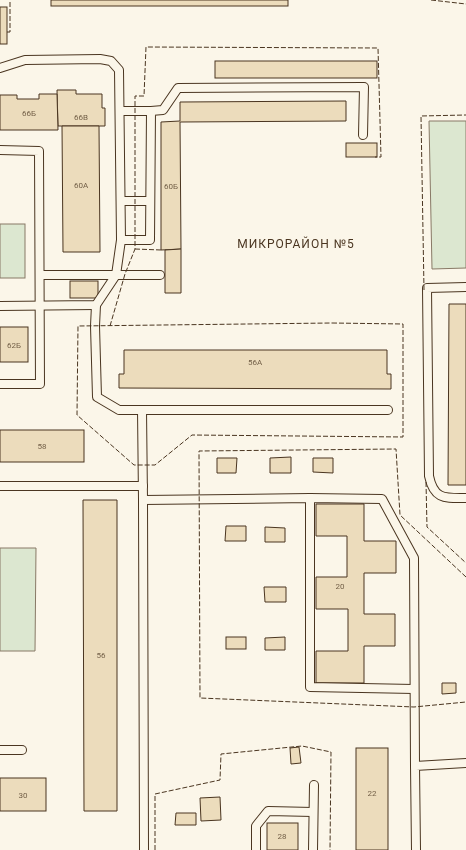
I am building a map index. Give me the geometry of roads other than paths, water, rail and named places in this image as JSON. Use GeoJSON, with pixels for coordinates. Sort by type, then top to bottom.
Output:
{"type":"FeatureCollection","features":[{"type":"Feature","properties":{"kind":"lane"},"geometry":{"type":"LineString","coordinates":[[0,68],[25,60],[100,59],[111,61],[119,70],[121,111],[121,240],[116,275],[96,305],[95,326],[97,396],[119,410],[388,410]]}},
{"type":"Feature","properties":{"kind":"lane"},"geometry":{"type":"LineString","coordinates":[[121,111],[163,110],[178,88],[364,87],[363,135]]}},
{"type":"Feature","properties":{"kind":"lane"},"geometry":{"type":"LineString","coordinates":[[121,240],[150,240],[151,111]]}},
{"type":"Feature","properties":{"kind":"lane"},"geometry":{"type":"LineString","coordinates":[[0,150],[39,151],[41,305],[40,384],[0,384]]}},
{"type":"Feature","properties":{"kind":"lane"},"geometry":{"type":"LineString","coordinates":[[121,201],[150,201]]}},
{"type":"Feature","properties":{"kind":"lane"},"geometry":{"type":"LineString","coordinates":[[40,275],[160,275]]}},
{"type":"Feature","properties":{"kind":"lane"},"geometry":{"type":"LineString","coordinates":[[466,287],[427,288],[427,296],[429,476],[431,487],[438,495],[450,498],[466,498]]}},
{"type":"Feature","properties":{"kind":"lane"},"geometry":{"type":"LineString","coordinates":[[0,306],[96,305]]}},
{"type":"Feature","properties":{"kind":"lane"},"geometry":{"type":"LineString","coordinates":[[142,410],[144,850]]}},
{"type":"Feature","properties":{"kind":"lane"},"geometry":{"type":"LineString","coordinates":[[0,486],[143,486]]}},
{"type":"Feature","properties":{"kind":"lane"},"geometry":{"type":"LineString","coordinates":[[143,500],[310,498],[382,499],[414,558],[416,850]]}},
{"type":"Feature","properties":{"kind":"lane"},"geometry":{"type":"LineString","coordinates":[[310,498],[310,687],[414,689]]}},
{"type":"Feature","properties":{"kind":"lane"},"geometry":{"type":"LineString","coordinates":[[0,750],[22,750]]}},
{"type":"Feature","properties":{"kind":"lane"},"geometry":{"type":"LineString","coordinates":[[415,766],[466,763]]}},
{"type":"Feature","properties":{"kind":"lane"},"geometry":{"type":"LineString","coordinates":[[313,850],[314,785]]}},
{"type":"Feature","properties":{"kind":"lane"},"geometry":{"type":"LineString","coordinates":[[256,850],[256,826],[268,811],[313,812]]}},
{"type":"Feature","properties":{"kind":"district","name":"МИКРОРАЙОН №5"},"geometry":{"type":"Point","coordinates":[296,244]}}]}
